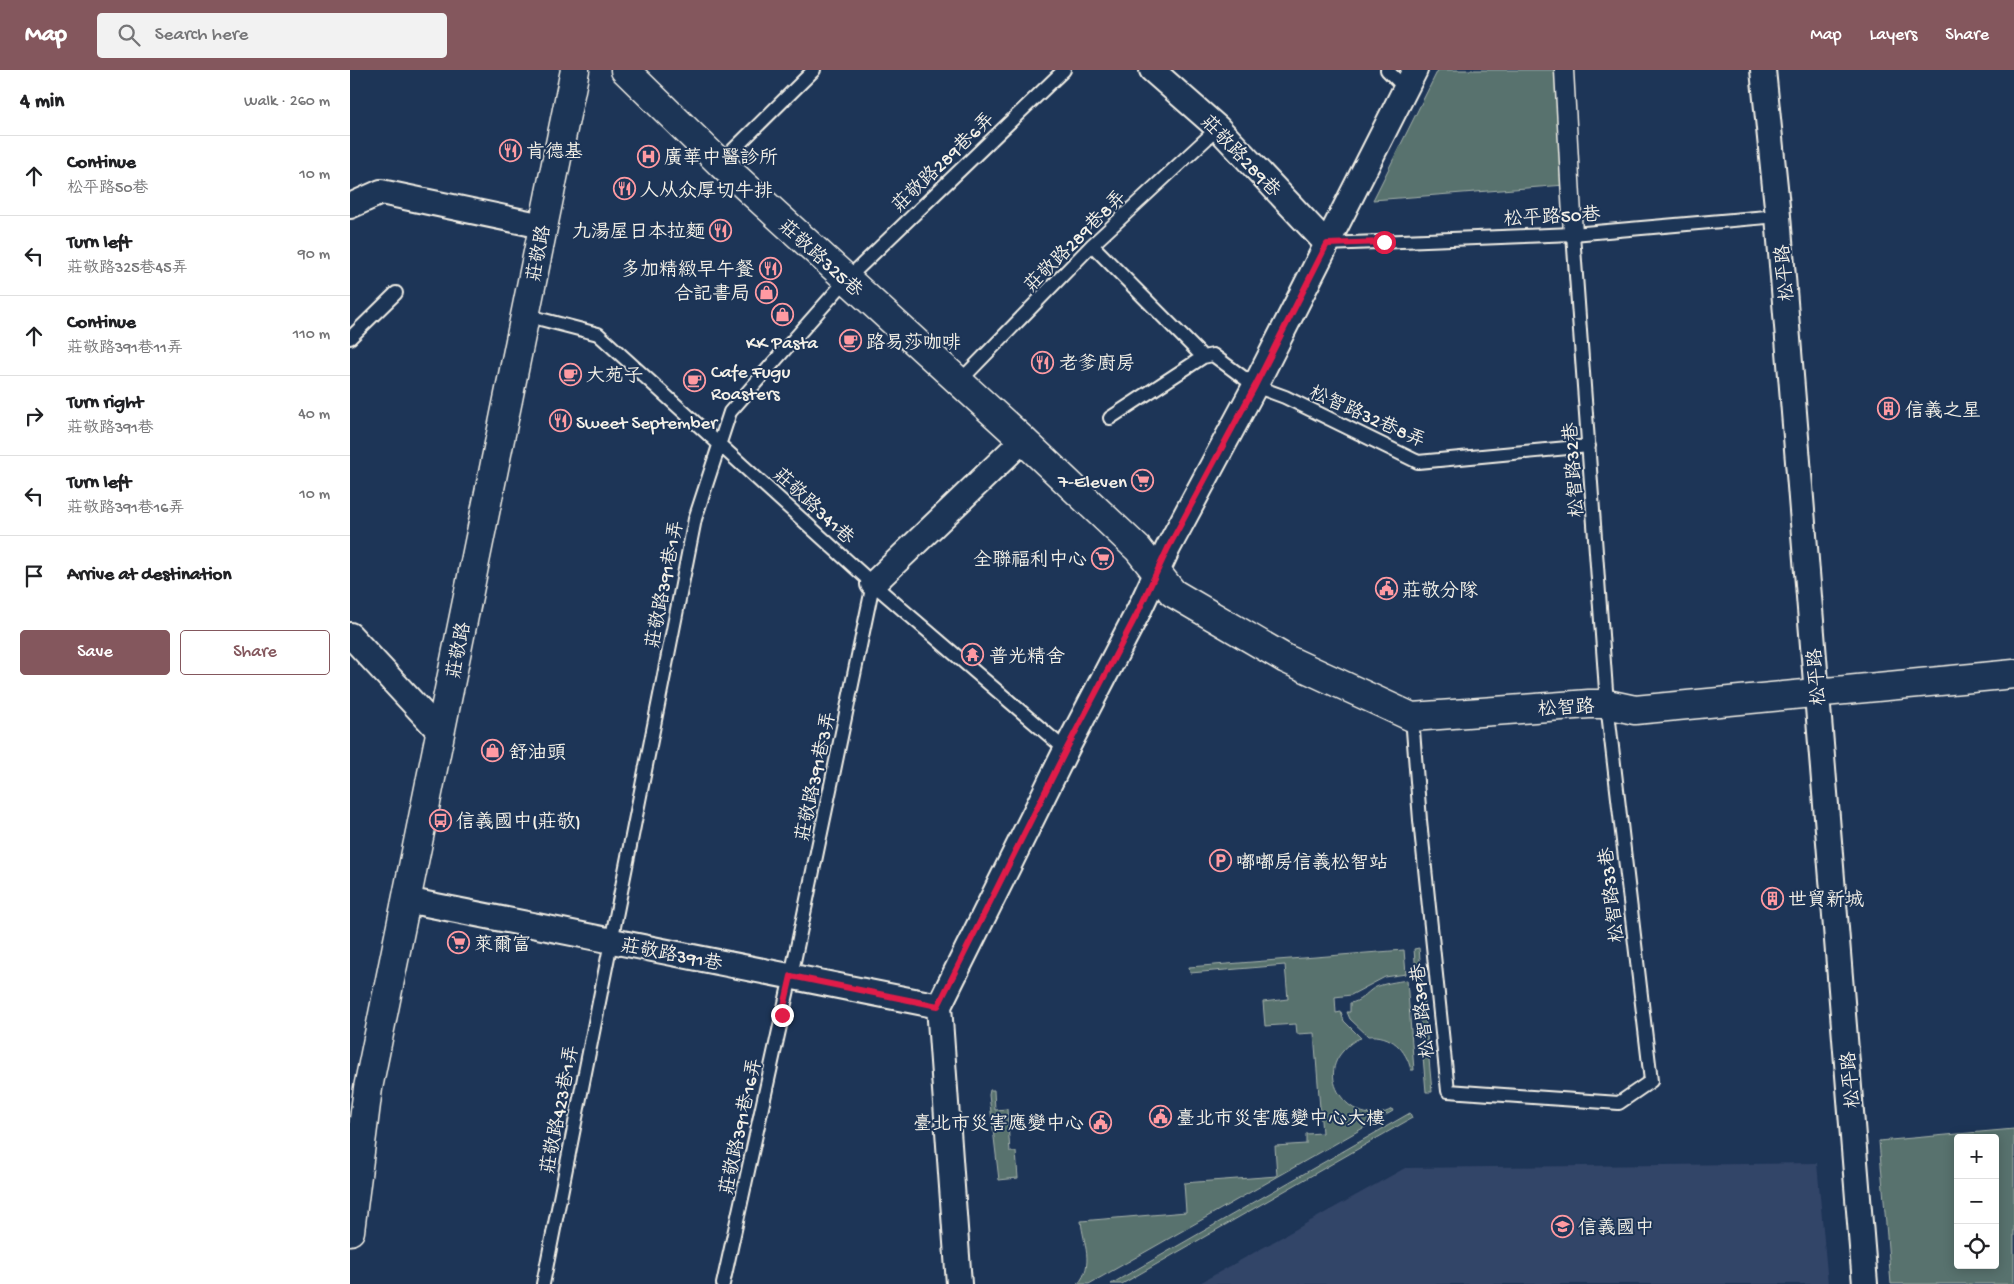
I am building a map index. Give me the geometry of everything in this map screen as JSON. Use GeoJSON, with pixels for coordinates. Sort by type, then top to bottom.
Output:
{"type":"FeatureCollection","features":[{"type":"Feature","properties":{"kind":"street","name":"莊敬路"},"geometry":{"type":"LineString","coordinates":[[350,1231],[368,1088],[575,70]]}},
{"type":"Feature","properties":{"kind":"street","name":"莊敬路325巷"},"geometry":{"type":"LineString","coordinates":[[625,70],[720,163],[1023,440],[1138,549],[1156,574]]}},
{"type":"Feature","properties":{"kind":"street","name":"莊敬路289巷"},"geometry":{"type":"LineString","coordinates":[[1152,70],[1218,128],[1327,244]]}},
{"type":"Feature","properties":{"kind":"street"},"geometry":{"type":"LineString","coordinates":[[1564,70],[1574,234]]}},
{"type":"Feature","properties":{"kind":"street","name":"松平路"},"geometry":{"type":"LineString","coordinates":[[1762,70],[1778,216],[1865,1284]]}},
{"type":"Feature","properties":{"kind":"street"},"geometry":{"type":"LineString","coordinates":[[959,1284],[938,1006],[1168,548],[1255,386],[1410,79]]}},
{"type":"Feature","properties":{"kind":"street"},"geometry":{"type":"LineString","coordinates":[[350,206],[381,192],[543,226]]}},
{"type":"Feature","properties":{"kind":"street"},"geometry":{"type":"LineString","coordinates":[[873,584],[1023,440]]}},
{"type":"Feature","properties":{"kind":"street","name":"松智路"},"geometry":{"type":"LineString","coordinates":[[1156,574],[1173,593],[1286,659],[1412,717],[1607,704],[1635,710],[2014,674]]}},
{"type":"Feature","properties":{"kind":"street"},"geometry":{"type":"LineString","coordinates":[[350,635],[440,732]]}},
{"type":"Feature","properties":{"kind":"street","name":"莊敬路391巷"},"geometry":{"type":"LineString","coordinates":[[406,900],[938,1006]]}},
{"type":"Feature","properties":{"kind":"lane"},"geometry":{"type":"LineString","coordinates":[[720,163],[814,70]]}},
{"type":"Feature","properties":{"kind":"lane","name":"莊敬路289巷6弄"},"geometry":{"type":"LineString","coordinates":[[847,279],[1064,70]]}},
{"type":"Feature","properties":{"kind":"lane"},"geometry":{"type":"LineString","coordinates":[[1387,70],[1410,79]]}},
{"type":"Feature","properties":{"kind":"lane","name":"莊敬路289巷8弄"},"geometry":{"type":"LineString","coordinates":[[959,382],[1092,244],[1218,128]]}},
{"type":"Feature","properties":{"kind":"lane","name":"松平路50巷"},"geometry":{"type":"LineString","coordinates":[[1327,244],[1574,234],[1778,216]]}},
{"type":"Feature","properties":{"kind":"lane","name":"松智路32巷"},"geometry":{"type":"LineString","coordinates":[[1574,234],[1607,704]]}},
{"type":"Feature","properties":{"kind":"lane"},"geometry":{"type":"LineString","coordinates":[[1092,244],[1203,357],[1110,418]]}},
{"type":"Feature","properties":{"kind":"lane","name":"莊敬路391巷1弄"},"geometry":{"type":"LineString","coordinates":[[610,941],[694,519],[730,412],[847,279]]}},
{"type":"Feature","properties":{"kind":"lane"},"geometry":{"type":"LineString","coordinates":[[350,338],[396,293]]}},
{"type":"Feature","properties":{"kind":"lane","name":"莊敬路341巷"},"geometry":{"type":"LineString","coordinates":[[525,315],[598,334],[873,584],[1066,750]]}},
{"type":"Feature","properties":{"kind":"lane","name":"松智路32巷8弄"},"geometry":{"type":"LineString","coordinates":[[1203,357],[1213,355],[1255,386],[1284,397],[1418,462],[1589,446]]}},
{"type":"Feature","properties":{"kind":"lane","name":"莊敬路391巷3弄"},"geometry":{"type":"LineString","coordinates":[[791,976],[873,584]]}},
{"type":"Feature","properties":{"kind":"lane","name":"松智路33巷"},"geometry":{"type":"LineString","coordinates":[[1607,704],[1651,1082]]}},
{"type":"Feature","properties":{"kind":"lane","name":"松智路39巷"},"geometry":{"type":"LineString","coordinates":[[1412,717],[1421,830],[1448,1092],[1619,1103],[1651,1082]]}},
{"type":"Feature","properties":{"kind":"lane","name":"莊敬路423巷1弄"},"geometry":{"type":"LineString","coordinates":[[543,1284],[610,941]]}},
{"type":"Feature","properties":{"kind":"lane","name":"莊敬路391巷16弄"},"geometry":{"type":"LineString","coordinates":[[723,1284],[791,976]]}},
{"type":"Feature","properties":{"kind":"shaded area","name":"信義國中"},"geometry":{"type":"Polygon","coordinates":[[[1817,1163],[1828,1284],[1198,1284],[1405,1168],[1817,1163]]]}},
{"type":"Feature","properties":{"kind":"green space"},"geometry":{"type":"Polygon","coordinates":[[[1438,70],[1557,70],[1565,185],[1373,200],[1438,70]]]}},
{"type":"Feature","properties":{"kind":"green space"},"geometry":{"type":"Polygon","coordinates":[[[1419,948],[1432,1092],[1426,1092],[1414,949],[1419,948]]]}},
{"type":"Feature","properties":{"kind":"green space"},"geometry":{"type":"Polygon","coordinates":[[[1404,950],[1406,974],[1385,977],[1351,995],[1335,997],[1336,1013],[1341,1012],[1344,1021],[1361,1038],[1347,1047],[1335,1063],[1334,1076],[1337,1089],[1344,1100],[1353,1108],[1366,1113],[1379,1114],[1392,1109],[1393,1111],[1089,1284],[1078,1284],[1086,1269],[1087,1261],[1081,1221],[1186,1212],[1184,1183],[1277,1176],[1275,1146],[1306,1144],[1306,1134],[1322,1133],[1314,1033],[1297,1034],[1296,1024],[1265,1026],[1263,1002],[1288,999],[1285,965],[1190,973],[1189,967],[1404,950]]]}},
{"type":"Feature","properties":{"kind":"green space"},"geometry":{"type":"Polygon","coordinates":[[[1407,980],[1414,1070],[1411,1070],[1409,1062],[1396,1044],[1384,1038],[1368,1036],[1350,1019],[1347,1012],[1350,1012],[1350,1003],[1360,999],[1374,988],[1407,980]]]}},
{"type":"Feature","properties":{"kind":"green space"},"geometry":{"type":"Polygon","coordinates":[[[990,1090],[994,1090],[995,1110],[1007,1109],[1010,1152],[1016,1152],[1018,1178],[999,1180],[990,1090]]]}},
{"type":"Feature","properties":{"kind":"green space"},"geometry":{"type":"Polygon","coordinates":[[[1410,1113],[1412,1118],[1122,1284],[1111,1284],[1410,1113]]]}},
{"type":"Feature","properties":{"kind":"green space"},"geometry":{"type":"Polygon","coordinates":[[[2014,1129],[2014,1284],[1891,1284],[1879,1141],[1954,1134],[1954,1269],[1999,1269],[1999,1134],[1958,1134],[2014,1129]]]}},
{"type":"Feature","properties":{"kind":"place","name":"肯德基"},"geometry":{"type":"Point","coordinates":[510,150]}},
{"type":"Feature","properties":{"kind":"place","name":"廣華中醫診所"},"geometry":{"type":"Point","coordinates":[648,156]}},
{"type":"Feature","properties":{"kind":"place","name":"人从众厚切牛排"},"geometry":{"type":"Point","coordinates":[624,189]}},
{"type":"Feature","properties":{"kind":"place","name":"九湯屋日本拉麵"},"geometry":{"type":"Point","coordinates":[721,230]}},
{"type":"Feature","properties":{"kind":"place","name":"多加精緻早午餐"},"geometry":{"type":"Point","coordinates":[770,268]}},
{"type":"Feature","properties":{"kind":"place","name":"合記書局"},"geometry":{"type":"Point","coordinates":[766,292]}},
{"type":"Feature","properties":{"kind":"place","name":"KK Pasta"},"geometry":{"type":"Point","coordinates":[782,315]}},
{"type":"Feature","properties":{"kind":"place","name":"路易莎咖啡"},"geometry":{"type":"Point","coordinates":[850,341]}},
{"type":"Feature","properties":{"kind":"place","name":"老爹廚房"},"geometry":{"type":"Point","coordinates":[1043,362]}},
{"type":"Feature","properties":{"kind":"place","name":"大苑子"},"geometry":{"type":"Point","coordinates":[570,374]}},
{"type":"Feature","properties":{"kind":"place","name":"Cafe Fugu Roasters"},"geometry":{"type":"Point","coordinates":[695,381]}},
{"type":"Feature","properties":{"kind":"place","name":"信義之星"},"geometry":{"type":"Point","coordinates":[1889,409]}},
{"type":"Feature","properties":{"kind":"place","name":"Sweet September"},"geometry":{"type":"Point","coordinates":[560,421]}},
{"type":"Feature","properties":{"kind":"place","name":"7-Eleven"},"geometry":{"type":"Point","coordinates":[1143,480]}},
{"type":"Feature","properties":{"kind":"place","name":"全聯福利中心"},"geometry":{"type":"Point","coordinates":[1103,558]}},
{"type":"Feature","properties":{"kind":"place","name":"莊敬分隊"},"geometry":{"type":"Point","coordinates":[1386,589]}},
{"type":"Feature","properties":{"kind":"place","name":"普光精舍"},"geometry":{"type":"Point","coordinates":[973,655]}},
{"type":"Feature","properties":{"kind":"place","name":"舒油頭"},"geometry":{"type":"Point","coordinates":[493,751]}},
{"type":"Feature","properties":{"kind":"place","name":"信義國中(莊敬)"},"geometry":{"type":"Point","coordinates":[440,820]}},
{"type":"Feature","properties":{"kind":"place","name":"嘟嘟房信義松智站"},"geometry":{"type":"Point","coordinates":[1220,861]}},
{"type":"Feature","properties":{"kind":"place","name":"世貿新城"},"geometry":{"type":"Point","coordinates":[1772,898]}},
{"type":"Feature","properties":{"kind":"place","name":"萊爾富"},"geometry":{"type":"Point","coordinates":[458,943]}},
{"type":"Feature","properties":{"kind":"place","name":"臺北市災害應變中心大樓"},"geometry":{"type":"Point","coordinates":[1160,1117]}},
{"type":"Feature","properties":{"kind":"place","name":"臺北市災害應變中心"},"geometry":{"type":"Point","coordinates":[1100,1122]}},
{"type":"Feature","properties":{"kind":"place","name":"信義國中"},"geometry":{"type":"Point","coordinates":[1562,1226]}},
{"type":"Feature","properties":{"kind":"route"},"geometry":{"type":"LineString","coordinates":[[782,1015],[791,976],[938,1006],[1066,750],[1139,610],[1168,548],[1255,386],[1327,244],[1384,242]]}}]}
